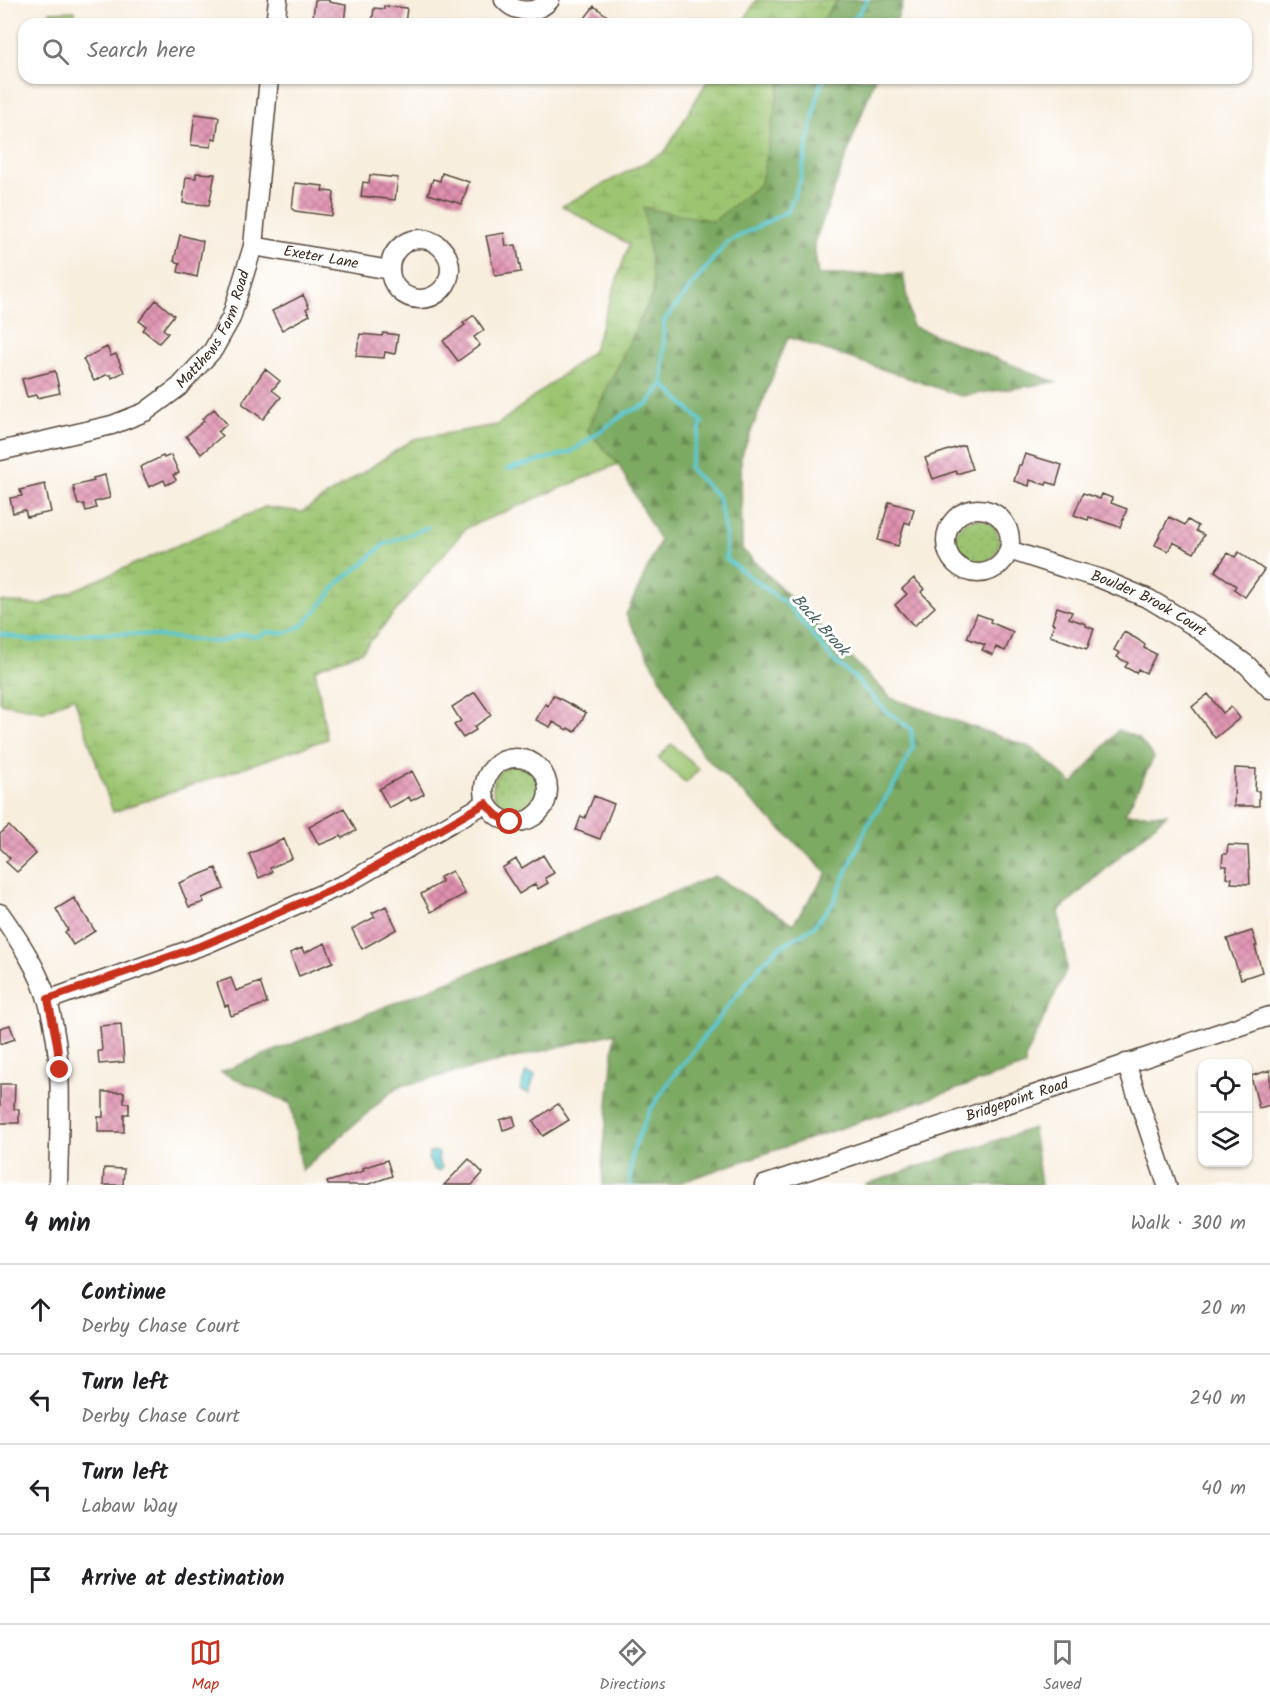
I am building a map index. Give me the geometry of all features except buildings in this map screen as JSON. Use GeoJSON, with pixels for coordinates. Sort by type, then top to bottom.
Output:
{"type":"FeatureCollection","features":[{"type":"Feature","properties":{"kind":"street"},"geometry":{"type":"LineString","coordinates":[[276,18],[278,0]]}},
{"type":"Feature","properties":{"kind":"street"},"geometry":{"type":"LineString","coordinates":[[504,0],[517,10],[527,11],[537,9],[550,0]]}},
{"type":"Feature","properties":{"kind":"street","name":"Matthews Farm Road"},"geometry":{"type":"LineString","coordinates":[[0,451],[112,425],[145,412],[179,387],[213,350],[231,318],[253,246],[268,84]]}},
{"type":"Feature","properties":{"kind":"street","name":"Exeter Lane"},"geometry":{"type":"LineString","coordinates":[[253,246],[390,270]]}},
{"type":"Feature","properties":{"kind":"street","name":"Boulder Brook Court"},"geometry":{"type":"LineString","coordinates":[[1009,550],[1099,578],[1149,599],[1194,626],[1247,665],[1270,689]]}},
{"type":"Feature","properties":{"kind":"street"},"geometry":{"type":"LineString","coordinates":[[48,999],[206,944],[349,882],[486,803]]}},
{"type":"Feature","properties":{"kind":"street"},"geometry":{"type":"LineString","coordinates":[[0,913],[28,957],[48,999],[60,1070],[58,1185]]}},
{"type":"Feature","properties":{"kind":"street","name":"Bridgepoint Road"},"geometry":{"type":"LineString","coordinates":[[764,1185],[1270,1016]]}},
{"type":"Feature","properties":{"kind":"street"},"geometry":{"type":"LineString","coordinates":[[1126,1064],[1167,1185]]}},
{"type":"Feature","properties":{"kind":"green space"},"geometry":{"type":"Polygon","coordinates":[[[756,0],[837,0],[824,18],[746,18],[756,0]]]}},
{"type":"Feature","properties":{"kind":"green space"},"geometry":{"type":"Polygon","coordinates":[[[837,0],[904,0],[897,18],[824,18],[837,0]]]}},
{"type":"Feature","properties":{"kind":"green space"},"geometry":{"type":"Polygon","coordinates":[[[75,11],[75,18],[50,18],[50,12],[75,11]]]}},
{"type":"Feature","properties":{"kind":"green space"},"geometry":{"type":"Polygon","coordinates":[[[705,84],[780,84],[761,183],[714,221],[644,208],[654,291],[587,430],[618,464],[466,528],[362,651],[315,669],[327,739],[113,812],[74,697],[44,711],[0,703],[0,601],[40,605],[265,507],[302,512],[414,439],[497,425],[593,351],[629,244],[562,206],[665,152],[705,84]]]}},
{"type":"Feature","properties":{"kind":"green space"},"geometry":{"type":"Polygon","coordinates":[[[781,84],[873,84],[814,244],[818,275],[903,274],[912,326],[1056,382],[961,396],[788,337],[741,457],[742,549],[891,698],[1032,748],[1073,784],[1118,730],[1138,738],[1154,757],[1125,814],[1167,814],[1059,911],[1067,968],[1025,1059],[1025,1066],[672,1185],[603,1185],[602,1166],[615,1033],[397,1087],[302,1170],[291,1104],[221,1072],[714,876],[793,924],[827,873],[702,754],[626,615],[660,541],[618,464],[587,430],[654,291],[643,207],[714,221],[781,84]]]}},
{"type":"Feature","properties":{"kind":"green space"},"geometry":{"type":"Polygon","coordinates":[[[977,519],[992,526],[999,541],[992,556],[977,563],[962,556],[955,541],[962,526],[977,519]]]}},
{"type":"Feature","properties":{"kind":"green space"},"geometry":{"type":"Polygon","coordinates":[[[671,744],[699,769],[686,783],[658,758],[671,744]]]}},
{"type":"Feature","properties":{"kind":"green space"},"geometry":{"type":"Polygon","coordinates":[[[516,765],[532,772],[539,788],[532,804],[516,811],[500,804],[493,788],[500,772],[516,765]]]}},
{"type":"Feature","properties":{"kind":"green space"},"geometry":{"type":"Polygon","coordinates":[[[1033,1128],[1041,1185],[864,1185],[1033,1128]]]}},
{"type":"Feature","properties":{"kind":"water"},"geometry":{"type":"Polygon","coordinates":[[[526,1072],[535,1075],[529,1093],[520,1090],[526,1072]]]}},
{"type":"Feature","properties":{"kind":"water"},"geometry":{"type":"Polygon","coordinates":[[[434,1151],[439,1153],[438,1160],[442,1168],[440,1171],[435,1170],[428,1159],[429,1153],[434,1151]]]}},
{"type":"Feature","properties":{"kind":"waterway","name":"Back Brook"},"geometry":{"type":"LineString","coordinates":[[855,18],[867,0]]}},
{"type":"Feature","properties":{"kind":"waterway","name":"Back Brook"},"geometry":{"type":"LineString","coordinates":[[631,1185],[632,1153],[649,1112],[671,1079],[759,967],[778,948],[813,927],[833,903],[868,824],[898,779],[913,747],[911,729],[885,710],[855,678],[832,659],[788,605],[726,559],[726,533],[718,497],[689,468],[702,422],[663,384],[664,321],[726,243],[788,211],[800,181],[821,84]]}},
{"type":"Feature","properties":{"kind":"waterway"},"geometry":{"type":"LineString","coordinates":[[508,469],[571,452],[626,413],[648,404],[663,384]]}},
{"type":"Feature","properties":{"kind":"waterway"},"geometry":{"type":"LineString","coordinates":[[0,634],[34,641],[92,633],[135,634],[220,642],[243,634],[257,637],[267,632],[287,633],[303,625],[340,581],[383,545],[428,527]]}},
{"type":"Feature","properties":{"kind":"route"},"geometry":{"type":"LineString","coordinates":[[60,1070],[48,999],[206,944],[349,882],[486,803],[492,812],[510,822]]}}]}
